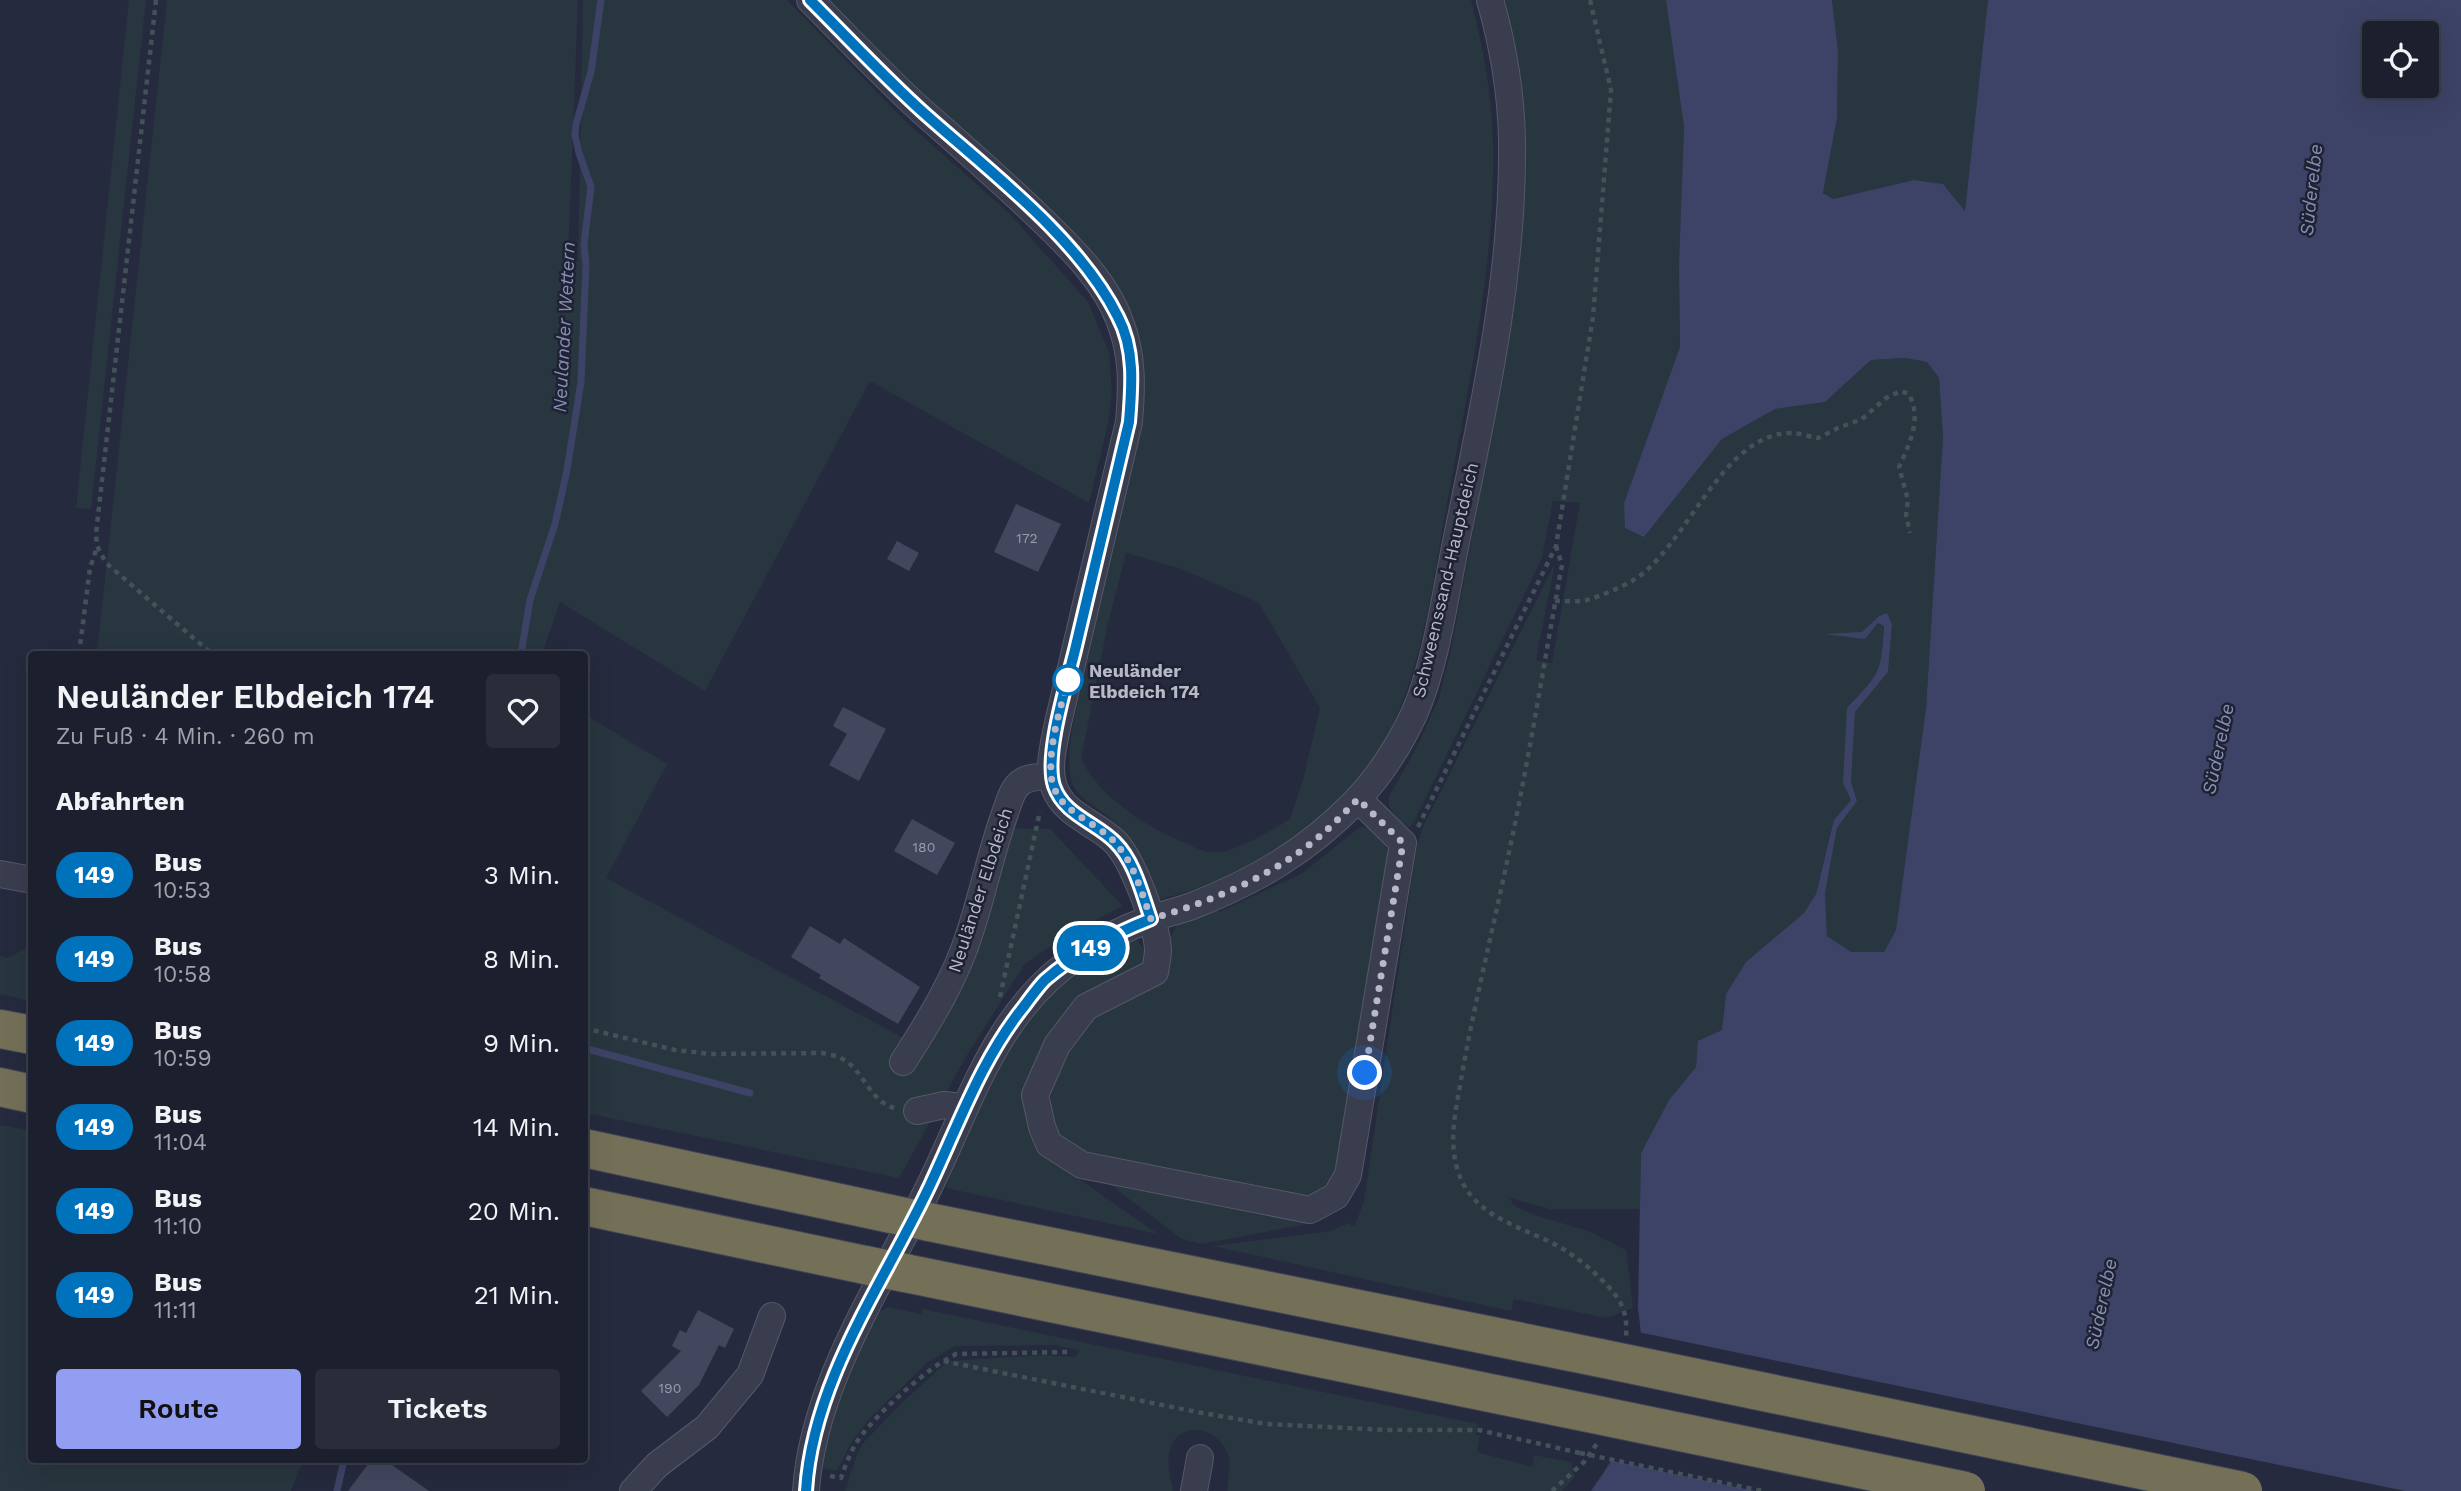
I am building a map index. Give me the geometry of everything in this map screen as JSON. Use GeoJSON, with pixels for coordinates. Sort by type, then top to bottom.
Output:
{"type":"FeatureCollection","features":[{"type":"Feature","properties":{"kind":"highway"},"geometry":{"type":"LineString","coordinates":[[0,1029],[28,1034]]}},
{"type":"Feature","properties":{"kind":"highway"},"geometry":{"type":"LineString","coordinates":[[0,1087],[28,1093]]}},
{"type":"Feature","properties":{"kind":"highway"},"geometry":{"type":"LineString","coordinates":[[588,1149],[929,1222],[1612,1352],[2243,1491]]}},
{"type":"Feature","properties":{"kind":"highway"},"geometry":{"type":"LineString","coordinates":[[588,1207],[1595,1422],[1966,1491]]}},
{"type":"Feature","properties":{"kind":"street"},"geometry":{"type":"LineString","coordinates":[[810,0],[893,84],[1000,179],[1074,251],[1100,285],[1123,328],[1129,348],[1132,379],[1129,422],[1058,723],[1051,776],[1060,799],[1071,811],[1102,831],[1123,852],[1137,880],[1158,949],[1155,972],[1086,1007],[1057,1045],[1035,1095],[1049,1144],[1082,1166],[1310,1210],[1336,1196],[1348,1175],[1403,843],[1358,799]]}},
{"type":"Feature","properties":{"kind":"street","name":"Schweenssand-Hauptdeich"},"geometry":{"type":"LineString","coordinates":[[806,1482],[811,1450],[826,1397],[847,1348],[930,1184],[985,1063],[1014,1018],[1044,981],[1116,933],[1208,900],[1272,870],[1315,840],[1358,799],[1388,761],[1415,713],[1442,612],[1485,404],[1508,252],[1512,137],[1502,41],[1490,0]]}},
{"type":"Feature","properties":{"kind":"street","name":"Neuländer Elbdeich"},"geometry":{"type":"LineString","coordinates":[[903,1062],[953,977],[971,932],[1012,793],[1018,784],[1029,778],[1051,776]]}},
{"type":"Feature","properties":{"kind":"street"},"geometry":{"type":"LineString","coordinates":[[0,874],[28,879]]}},
{"type":"Feature","properties":{"kind":"street"},"geometry":{"type":"LineString","coordinates":[[917,1111],[944,1105],[964,1107]]}},
{"type":"Feature","properties":{"kind":"street"},"geometry":{"type":"LineString","coordinates":[[632,1491],[657,1465],[707,1427],[750,1375],[772,1316]]}},
{"type":"Feature","properties":{"kind":"street"},"geometry":{"type":"LineString","coordinates":[[1194,1491],[1200,1458]]}},
{"type":"Feature","properties":{"kind":"path"},"geometry":{"type":"LineString","coordinates":[[79,651],[90,568],[97,546],[96,534],[156,0]]}},
{"type":"Feature","properties":{"kind":"path"},"geometry":{"type":"LineString","coordinates":[[1403,843],[1418,827],[1556,546],[1593,317],[1611,90],[1590,0]]}},
{"type":"Feature","properties":{"kind":"path"},"geometry":{"type":"LineString","coordinates":[[1555,601],[1586,600],[1633,580],[1660,555],[1724,472],[1748,447],[1768,438],[1792,433],[1818,438],[1863,419],[1886,398],[1901,391],[1909,394],[1916,406],[1913,436],[1899,467],[1908,500],[1906,514],[1910,533]]}},
{"type":"Feature","properties":{"kind":"path"},"geometry":{"type":"LineString","coordinates":[[97,546],[106,563],[119,576],[208,651]]}},
{"type":"Feature","properties":{"kind":"path"},"geometry":{"type":"LineString","coordinates":[[1556,546],[1562,565],[1509,854],[1468,1039],[1451,1138],[1457,1169],[1466,1191],[1488,1213],[1511,1226],[1549,1241],[1583,1261],[1619,1297],[1625,1314],[1627,1333],[1612,1352]]}},
{"type":"Feature","properties":{"kind":"path"},"geometry":{"type":"LineString","coordinates":[[999,1001],[1038,816],[1051,776]]}},
{"type":"Feature","properties":{"kind":"path"},"geometry":{"type":"LineString","coordinates":[[588,1029],[687,1052],[762,1055],[822,1053],[839,1057],[857,1072],[873,1096],[889,1107],[917,1111]]}},
{"type":"Feature","properties":{"kind":"path"},"geometry":{"type":"LineString","coordinates":[[806,1482],[841,1478],[856,1443],[868,1427],[923,1375],[956,1354],[1068,1352]]}},
{"type":"Feature","properties":{"kind":"path"},"geometry":{"type":"LineString","coordinates":[[943,1361],[1266,1424],[1386,1430],[1479,1430],[1762,1491]]}},
{"type":"Feature","properties":{"kind":"path"},"geometry":{"type":"LineString","coordinates":[[1552,1491],[1584,1462],[1597,1444],[1595,1422]]}},
{"type":"Feature","properties":{"kind":"shaded area"},"geometry":{"type":"Polygon","coordinates":[[[129,0],[146,0],[91,509],[76,508],[129,0]]]}},
{"type":"Feature","properties":{"kind":"shaded area"},"geometry":{"type":"Polygon","coordinates":[[[167,0],[578,0],[568,259],[578,262],[583,0],[787,0],[904,120],[1009,213],[1088,302],[1109,352],[1112,392],[1108,424],[1089,503],[870,381],[705,691],[560,602],[543,651],[97,651],[167,0]]]}},
{"type":"Feature","properties":{"kind":"shaded area"},"geometry":{"type":"Polygon","coordinates":[[[827,0],[1471,0],[1489,87],[1493,141],[1493,186],[1486,277],[1424,630],[1406,693],[1394,723],[1370,765],[1315,821],[1254,864],[1185,893],[1160,899],[1127,835],[1074,787],[1069,755],[1085,670],[1079,667],[1136,438],[1120,301],[827,0]],[[1126,553],[1107,628],[1081,759],[1100,787],[1126,810],[1198,849],[1220,852],[1252,841],[1290,819],[1303,780],[1320,708],[1259,603],[1179,568],[1126,553]]]}},
{"type":"Feature","properties":{"kind":"shaded area"},"geometry":{"type":"Polygon","coordinates":[[[1500,0],[1666,0],[1684,127],[1679,264],[1680,347],[1624,503],[1644,537],[1722,439],[1775,409],[1825,402],[1871,360],[1905,358],[1927,362],[1939,378],[1943,436],[1926,708],[1896,930],[1884,952],[1851,953],[1827,936],[1825,893],[1837,828],[1857,801],[1851,782],[1855,712],[1888,672],[1892,624],[1879,616],[1862,632],[1865,639],[1878,623],[1884,626],[1880,664],[1872,680],[1847,709],[1851,800],[1834,820],[1816,894],[1804,913],[1746,962],[1726,994],[1722,1030],[1699,1041],[1696,1067],[1669,1100],[1641,1153],[1640,1209],[1550,1209],[1510,1198],[1513,1205],[1534,1215],[1588,1231],[1626,1250],[1633,1308],[1606,1318],[1514,1299],[1511,1311],[1212,1246],[1331,1231],[1348,1223],[1355,1225],[1364,1201],[1417,844],[1555,563],[1536,660],[1552,663],[1580,503],[1553,501],[1542,558],[1414,822],[1409,828],[1397,818],[1389,806],[1389,796],[1417,747],[1439,698],[1452,646],[1496,405],[1500,0]]]}},
{"type":"Feature","properties":{"kind":"shaded area"},"geometry":{"type":"Polygon","coordinates":[[[1832,0],[1988,0],[1965,211],[1943,184],[1914,180],[1832,199],[1823,192],[1837,118],[1838,51],[1832,0]]]}},
{"type":"Feature","properties":{"kind":"shaded area"},"geometry":{"type":"Polygon","coordinates":[[[588,716],[667,764],[606,878],[911,1042],[971,932],[1000,828],[1050,829],[1123,906],[1065,936],[1024,965],[967,1055],[899,1178],[588,1114],[588,716]]]}},
{"type":"Feature","properties":{"kind":"shaded area"},"geometry":{"type":"Polygon","coordinates":[[[1360,827],[1372,829],[1380,835],[1388,855],[1342,1165],[1332,1179],[1317,1192],[1293,1197],[1070,1151],[1054,1128],[1050,1100],[1056,1072],[1086,1018],[1113,1002],[1155,986],[1170,938],[1184,918],[1215,908],[1219,912],[1301,874],[1360,827]]]}},
{"type":"Feature","properties":{"kind":"shaded area"},"geometry":{"type":"Polygon","coordinates":[[[1136,939],[1144,949],[1144,962],[1140,969],[1117,981],[1031,1090],[1066,1170],[1158,1234],[946,1188],[984,1091],[1015,1034],[1044,1001],[1079,969],[1106,952],[1136,939]]]}},
{"type":"Feature","properties":{"kind":"shaded area"},"geometry":{"type":"Polygon","coordinates":[[[28,948],[28,1000],[0,994],[0,956],[7,958],[28,948]]]}},
{"type":"Feature","properties":{"kind":"shaded area"},"geometry":{"type":"Polygon","coordinates":[[[0,1125],[28,1130],[28,1463],[302,1463],[291,1491],[0,1491],[0,1125]]]}},
{"type":"Feature","properties":{"kind":"shaded area"},"geometry":{"type":"Polygon","coordinates":[[[1100,1177],[1312,1223],[1202,1244],[1182,1239],[1100,1177]]]}},
{"type":"Feature","properties":{"kind":"shaded area"},"geometry":{"type":"Polygon","coordinates":[[[888,1307],[921,1314],[922,1309],[1478,1424],[1475,1435],[1480,1435],[1477,1452],[1532,1467],[1534,1455],[1571,1462],[1575,1477],[1562,1491],[1227,1491],[1227,1452],[1216,1438],[1208,1433],[1191,1430],[1176,1438],[1169,1452],[1173,1491],[845,1491],[857,1454],[864,1442],[948,1361],[1043,1355],[1076,1357],[1079,1350],[1054,1345],[955,1346],[928,1362],[871,1417],[852,1441],[837,1471],[820,1468],[833,1414],[872,1315],[888,1307]]]}},
{"type":"Feature","properties":{"kind":"water","name":"Süderelbe"},"geometry":{"type":"Polygon","coordinates":[[[1666,0],[1832,0],[1838,51],[1837,118],[1823,193],[1833,199],[1914,180],[1943,184],[1965,211],[1988,0],[2461,0],[2461,1491],[1591,1491],[1624,1438],[1637,1406],[1641,1357],[1638,1309],[1641,1153],[1669,1100],[1696,1067],[1698,1041],[1722,1030],[1726,994],[1746,962],[1804,913],[1816,894],[1834,820],[1851,800],[1843,783],[1847,708],[1877,672],[1882,654],[1884,626],[1878,623],[1865,639],[1824,634],[1862,632],[1879,616],[1887,613],[1892,624],[1888,672],[1855,712],[1851,782],[1857,801],[1837,828],[1825,893],[1827,936],[1851,952],[1884,952],[1896,930],[1926,708],[1943,436],[1939,378],[1927,362],[1905,358],[1871,360],[1825,402],[1775,409],[1722,439],[1644,537],[1625,528],[1624,503],[1680,347],[1679,264],[1684,127],[1666,0]]]}},
{"type":"Feature","properties":{"kind":"pier"},"geometry":{"type":"Polygon","coordinates":[[[1638,1332],[2405,1491],[1755,1491],[1608,1460],[1633,1407],[1638,1332]]]}},
{"type":"Feature","properties":{"kind":"building"},"geometry":{"type":"Polygon","coordinates":[[[1016,504],[1061,524],[1038,572],[994,552],[1016,504]]]}},
{"type":"Feature","properties":{"kind":"building"},"geometry":{"type":"Polygon","coordinates":[[[897,541],[919,553],[909,571],[887,559],[897,541]]]}},
{"type":"Feature","properties":{"kind":"building"},"geometry":{"type":"Polygon","coordinates":[[[843,707],[886,729],[859,781],[829,765],[847,734],[833,726],[843,707]]]}},
{"type":"Feature","properties":{"kind":"building"},"geometry":{"type":"Polygon","coordinates":[[[912,819],[955,843],[937,875],[894,851],[912,819]]]}},
{"type":"Feature","properties":{"kind":"building"},"geometry":{"type":"Polygon","coordinates":[[[810,926],[840,944],[844,938],[920,987],[898,1024],[819,978],[821,975],[791,957],[810,926]]]}},
{"type":"Feature","properties":{"kind":"building"},"geometry":{"type":"Polygon","coordinates":[[[698,1310],[734,1329],[725,1348],[719,1345],[699,1385],[667,1417],[641,1391],[681,1351],[672,1346],[680,1330],[686,1333],[698,1310]]]}},
{"type":"Feature","properties":{"kind":"building"},"geometry":{"type":"Polygon","coordinates":[[[369,1463],[389,1463],[429,1491],[348,1491],[369,1463]]]}},
{"type":"Feature","properties":{"kind":"waterway","name":"Neulander Wettern"},"geometry":{"type":"LineString","coordinates":[[522,651],[530,600],[555,524],[567,470],[581,382],[586,265],[584,244],[591,187],[575,135],[591,72],[601,0]]}},
{"type":"Feature","properties":{"kind":"waterway"},"geometry":{"type":"LineString","coordinates":[[588,1049],[750,1093]]}},
{"type":"Feature","properties":{"kind":"waterway","name":"Neulander Wettern"},"geometry":{"type":"LineString","coordinates":[[337,1491],[343,1463]]}},
{"type":"Feature","properties":{"kind":"bus line","name":"149"},"geometry":{"type":"LineString","coordinates":[[806,1491],[811,1450],[826,1397],[847,1348],[930,1184],[985,1063],[1014,1018],[1044,981],[1116,933],[1151,919],[1137,880],[1123,852],[1102,831],[1071,811],[1060,799],[1051,776],[1058,723],[1129,422],[1132,379],[1129,348],[1119,319],[1100,285],[1074,251],[1000,179],[893,84],[810,0]]}},
{"type":"Feature","properties":{"kind":"place","name":"Neuländer Elbdeich 174"},"geometry":{"type":"Point","coordinates":[1068,680]}},
{"type":"Feature","properties":{"kind":"route"},"geometry":{"type":"LineString","coordinates":[[1068,680],[1071,668],[1051,761],[1054,787],[1071,811],[1102,831],[1123,852],[1137,880],[1151,919],[1186,909],[1272,870],[1315,840],[1358,799],[1403,843],[1365,1073]]}}]}
